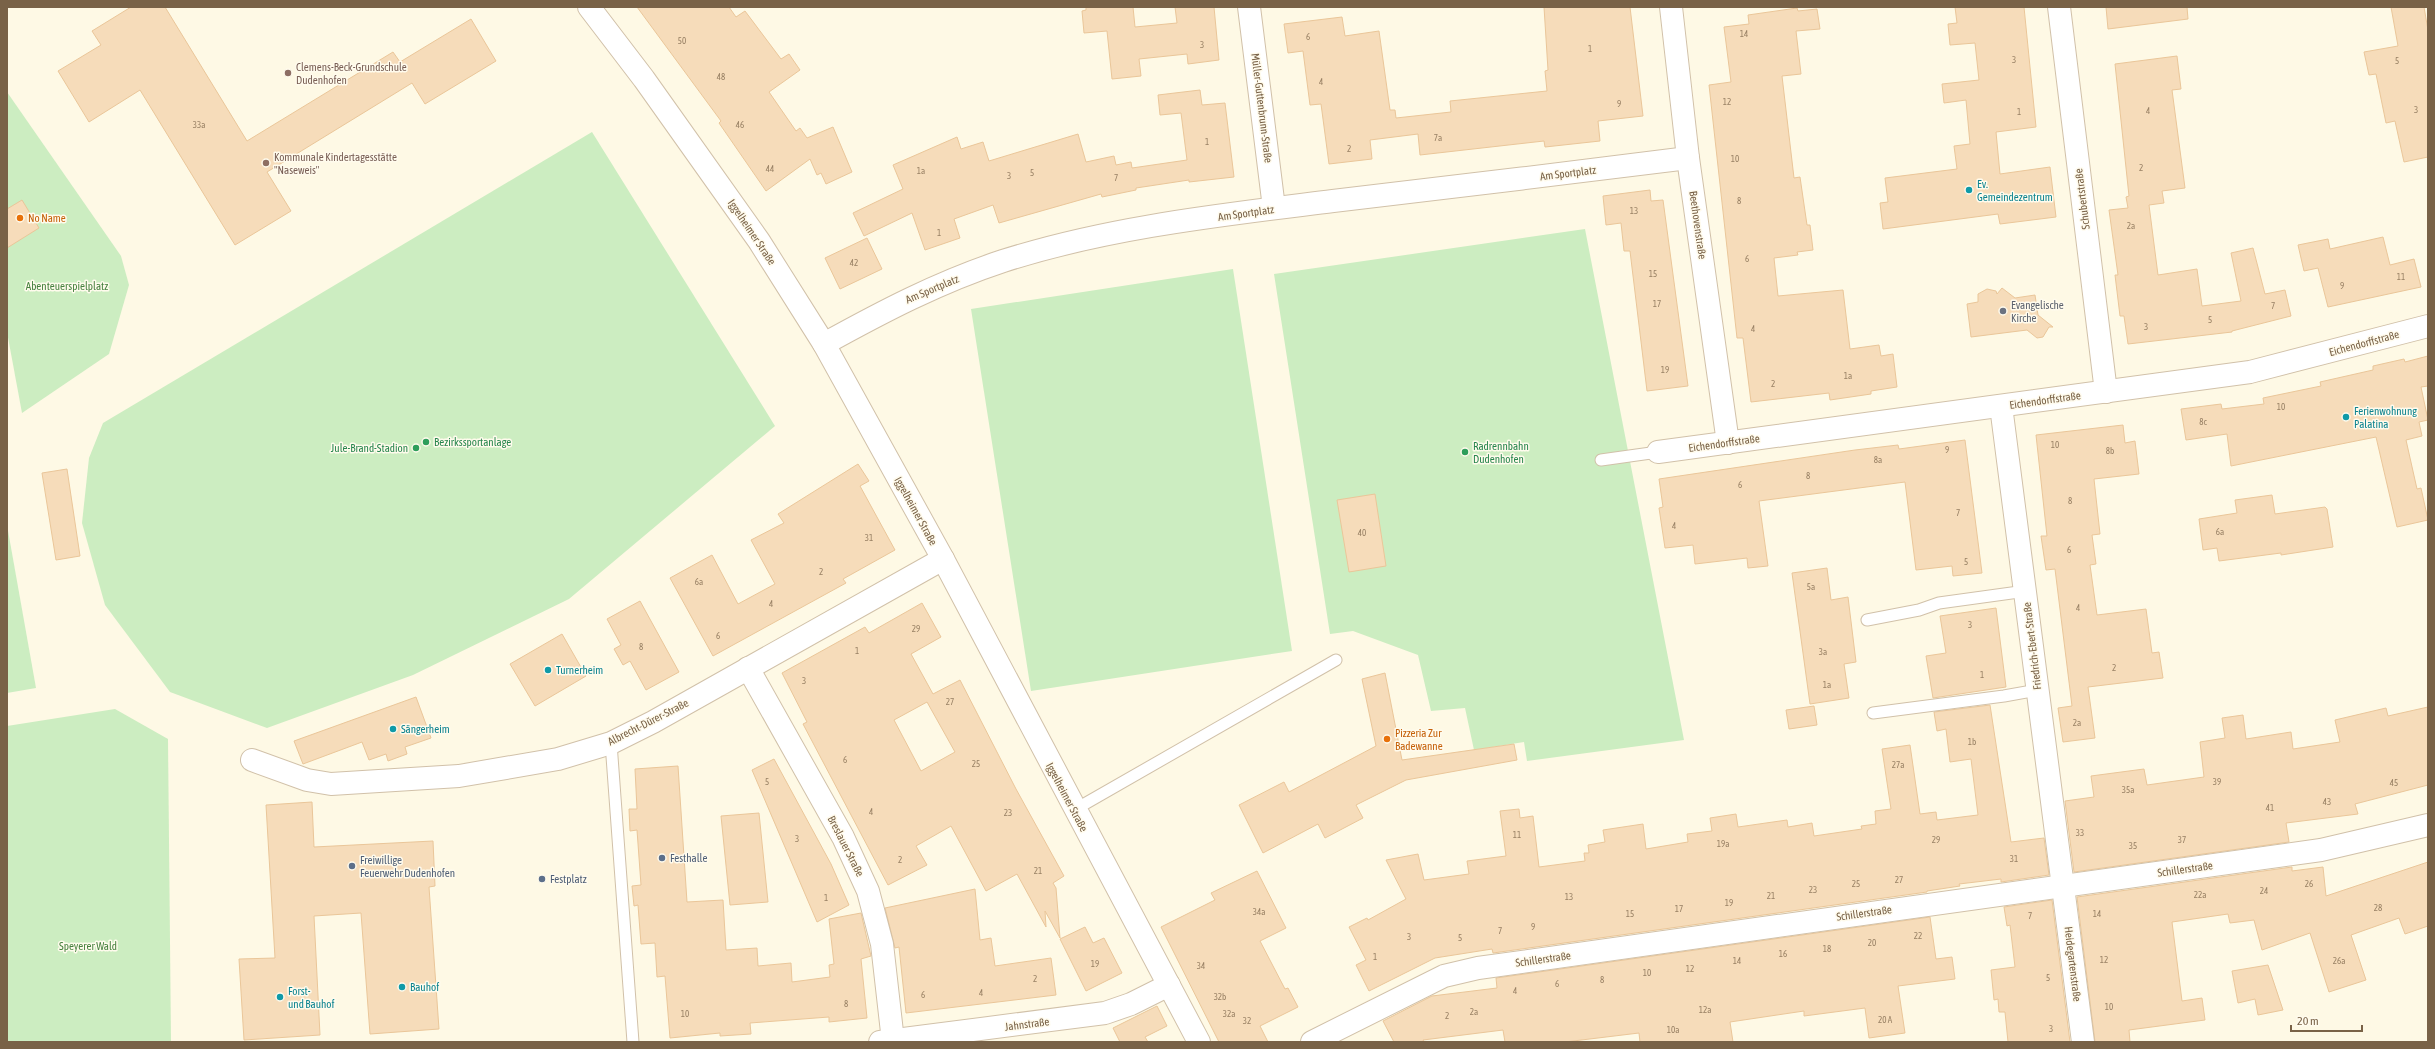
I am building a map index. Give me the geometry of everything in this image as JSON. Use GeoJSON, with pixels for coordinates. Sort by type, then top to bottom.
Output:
{"type":"FeatureCollection","features":[{"type":"Feature","properties":{"kind":"street","name":"Iggelheimer Straße"},"geometry":{"type":"LineString","coordinates":[[591,7],[644,78],[759,240],[824,344],[943,559],[1074,810],[1199,1042]]}},
{"type":"Feature","properties":{"kind":"street","name":"Müller-Guttenbrunn-Straße"},"geometry":{"type":"LineString","coordinates":[[1249,7],[1274,208]]}},
{"type":"Feature","properties":{"kind":"street","name":"Beethovenstraße"},"geometry":{"type":"LineString","coordinates":[[1671,7],[1688,158],[1728,442]]}},
{"type":"Feature","properties":{"kind":"street","name":"Schubertstraße"},"geometry":{"type":"LineString","coordinates":[[2059,7],[2106,392]]}},
{"type":"Feature","properties":{"kind":"street","name":"Am Sportplatz"},"geometry":{"type":"LineString","coordinates":[[824,344],[888,308],[946,281],[1003,261],[1061,244],[1126,231],[1274,208],[1688,158]]}},
{"type":"Feature","properties":{"kind":"street","name":"Eichendorffstraße"},"geometry":{"type":"LineString","coordinates":[[1658,452],[2250,372],[2428,326]]}},
{"type":"Feature","properties":{"kind":"street","name":"Friedrich-Ebert-Straße"},"geometry":{"type":"LineString","coordinates":[[2001,406],[2063,885]]}},
{"type":"Feature","properties":{"kind":"street","name":"Albrecht-Dürer-Straße"},"geometry":{"type":"LineString","coordinates":[[252,760],[307,780],[331,784],[459,776],[558,759],[611,743],[943,559]]}},
{"type":"Feature","properties":{"kind":"street","name":"Breslauer Straße"},"geometry":{"type":"LineString","coordinates":[[748,668],[843,838],[866,885],[875,913],[882,944],[886,1041]]}},
{"type":"Feature","properties":{"kind":"street","name":"Schillerstraße"},"geometry":{"type":"LineString","coordinates":[[1312,1042],[1444,976],[1478,968],[2321,850],[2428,825]]}},
{"type":"Feature","properties":{"kind":"street","name":"Heidegartenstraße"},"geometry":{"type":"LineString","coordinates":[[2063,885],[2083,1042]]}},
{"type":"Feature","properties":{"kind":"street","name":"Jahnstraße"},"geometry":{"type":"LineString","coordinates":[[886,1041],[1105,1013],[1131,1004],[1169,985]]}},
{"type":"Feature","properties":{"kind":"lane"},"geometry":{"type":"LineString","coordinates":[[1601,460],[1658,452]]}},
{"type":"Feature","properties":{"kind":"lane"},"geometry":{"type":"LineString","coordinates":[[1867,620],[1919,610],[1939,603],[2026,592]]}},
{"type":"Feature","properties":{"kind":"lane"},"geometry":{"type":"LineString","coordinates":[[1074,810],[1336,660]]}},
{"type":"Feature","properties":{"kind":"lane"},"geometry":{"type":"LineString","coordinates":[[1872,713],[2004,696],[2037,690]]}},
{"type":"Feature","properties":{"kind":"lane"},"geometry":{"type":"LineString","coordinates":[[611,743],[633,1042]]}},
{"type":"Feature","properties":{"kind":"green space","name":"Abenteuerspielplatz"},"geometry":{"type":"Polygon","coordinates":[[[7,92],[121,256],[129,285],[109,354],[22,413],[7,332],[7,92]]]}},
{"type":"Feature","properties":{"kind":"green space","name":"Bezirkssportanlage"},"geometry":{"type":"Polygon","coordinates":[[[592,132],[775,426],[569,599],[413,675],[267,728],[170,692],[105,605],[82,523],[89,458],[103,423],[592,132]]]}},
{"type":"Feature","properties":{"kind":"green space","name":"Radrennbahn Dudenhofen"},"geometry":{"type":"Polygon","coordinates":[[[1585,229],[1684,740],[1527,761],[1524,742],[1474,750],[1465,708],[1431,711],[1418,655],[1353,631],[1330,634],[1274,274],[1585,229]]]}},
{"type":"Feature","properties":{"kind":"green space"},"geometry":{"type":"Polygon","coordinates":[[[1233,269],[1292,651],[1031,691],[971,309],[1233,269]]]}},
{"type":"Feature","properties":{"kind":"green space"},"geometry":{"type":"Polygon","coordinates":[[[7,525],[36,688],[7,693],[7,525]]]}},
{"type":"Feature","properties":{"kind":"green space","name":"Speyerer Wald"},"geometry":{"type":"Polygon","coordinates":[[[115,709],[168,739],[171,1042],[7,1042],[7,726],[115,709]]]}},
{"type":"Feature","properties":{"kind":"building"},"geometry":{"type":"Polygon","coordinates":[[[131,7],[165,7],[247,141],[393,52],[400,62],[471,19],[496,61],[425,104],[412,83],[267,172],[291,211],[235,245],[140,90],[89,122],[58,71],[101,45],[92,31],[131,7]]]}},
{"type":"Feature","properties":{"kind":"building"},"geometry":{"type":"Polygon","coordinates":[[[637,7],[729,7],[736,17],[745,11],[781,59],[789,54],[800,70],[769,92],[796,131],[800,128],[807,138],[833,127],[852,172],[826,184],[821,173],[817,175],[810,159],[766,191],[719,123],[721,121],[637,7]]]}},
{"type":"Feature","properties":{"kind":"building"},"geometry":{"type":"Polygon","coordinates":[[[1086,7],[1133,7],[1135,27],[1177,23],[1175,7],[1214,7],[1219,60],[1188,64],[1187,54],[1139,59],[1141,76],[1112,79],[1107,31],[1084,33],[1082,11],[1086,10],[1086,7]]]}},
{"type":"Feature","properties":{"kind":"building"},"geometry":{"type":"Polygon","coordinates":[[[1544,7],[1630,7],[1643,116],[1598,121],[1600,141],[1545,147],[1544,141],[1420,155],[1418,134],[1370,140],[1372,159],[1329,164],[1321,104],[1310,105],[1303,51],[1288,53],[1284,24],[1342,17],[1345,36],[1379,31],[1390,110],[1395,110],[1396,118],[1451,112],[1450,101],[1547,91],[1545,71],[1548,70],[1544,7]]]}},
{"type":"Feature","properties":{"kind":"building"},"geometry":{"type":"Polygon","coordinates":[[[1955,7],[2024,7],[2036,127],[1996,132],[2000,174],[2050,167],[2056,217],[2000,224],[1998,214],[1883,229],[1880,203],[1888,202],[1885,178],[1957,169],[1954,146],[1970,144],[1966,100],[1944,103],[1942,84],[1979,80],[1975,43],[1950,45],[1948,24],[1957,23],[1955,7]]]}},
{"type":"Feature","properties":{"kind":"building"},"geometry":{"type":"Polygon","coordinates":[[[2106,7],[2187,7],[2188,19],[2108,29],[2106,7]]]}},
{"type":"Feature","properties":{"kind":"building"},"geometry":{"type":"Polygon","coordinates":[[[2391,7],[2424,7],[2428,30],[2428,157],[2404,162],[2395,121],[2386,123],[2376,74],[2369,75],[2364,52],[2398,46],[2391,7]]]}},
{"type":"Feature","properties":{"kind":"building"},"geometry":{"type":"Polygon","coordinates":[[[1797,8],[1798,11],[1817,9],[1820,29],[1796,31],[1801,74],[1782,76],[1794,178],[1800,177],[1807,225],[1810,225],[1813,250],[1797,252],[1798,255],[1774,258],[1778,296],[1843,290],[1850,349],[1879,345],[1881,356],[1893,354],[1897,387],[1871,391],[1871,394],[1830,400],[1829,393],[1751,402],[1743,338],[1737,338],[1709,85],[1731,82],[1724,27],[1749,24],[1748,15],[1797,8]]]}},
{"type":"Feature","properties":{"kind":"building"},"geometry":{"type":"Polygon","coordinates":[[[2177,56],[2181,89],[2172,90],[2185,188],[2162,191],[2164,203],[2149,205],[2158,275],[2197,269],[2202,306],[2241,301],[2231,253],[2253,248],[2265,294],[2285,290],[2291,316],[2232,332],[2128,344],[2124,316],[2120,316],[2115,275],[2118,275],[2109,210],[2128,208],[2126,197],[2129,196],[2115,64],[2177,56]]]}},
{"type":"Feature","properties":{"kind":"building"},"geometry":{"type":"Polygon","coordinates":[[[1200,90],[1202,105],[1225,103],[1234,177],[1189,182],[1189,180],[1136,188],[1136,190],[1102,197],[1101,194],[999,223],[993,205],[954,219],[960,238],[925,250],[912,213],[864,236],[853,213],[903,189],[893,165],[957,137],[961,149],[983,142],[989,161],[1078,134],[1086,162],[1114,156],[1116,165],[1131,162],[1132,168],[1187,160],[1181,113],[1160,115],[1158,95],[1200,90]]]}},
{"type":"Feature","properties":{"kind":"building"},"geometry":{"type":"Polygon","coordinates":[[[1650,190],[1651,201],[1663,200],[1688,386],[1647,391],[1630,251],[1624,251],[1621,223],[1606,225],[1603,196],[1650,190]]]}},
{"type":"Feature","properties":{"kind":"building","name":"No Name"},"geometry":{"type":"Polygon","coordinates":[[[22,200],[39,228],[7,248],[7,209],[22,200]]]}},
{"type":"Feature","properties":{"kind":"building"},"geometry":{"type":"Polygon","coordinates":[[[2383,237],[2390,265],[2414,259],[2421,287],[2328,307],[2318,268],[2304,271],[2298,245],[2328,239],[2330,249],[2383,237]]]}},
{"type":"Feature","properties":{"kind":"building"},"geometry":{"type":"Polygon","coordinates":[[[867,238],[882,269],[840,289],[825,258],[867,238]]]}},
{"type":"Feature","properties":{"kind":"building","name":"Evangelische Kirche"},"geometry":{"type":"Polygon","coordinates":[[[2002,288],[2015,298],[2035,295],[2038,315],[2053,327],[2049,327],[2043,337],[2037,338],[2027,330],[1971,337],[1967,304],[1978,302],[1978,294],[1987,289],[1996,291],[1997,294],[2002,288]]]}},
{"type":"Feature","properties":{"kind":"building"},"geometry":{"type":"Polygon","coordinates":[[[2428,356],[2428,386],[2421,387],[2428,420],[2419,422],[2422,436],[2406,440],[2417,489],[2421,488],[2428,520],[2397,527],[2376,437],[2231,466],[2227,434],[2186,440],[2181,409],[2221,404],[2222,409],[2264,404],[2263,398],[2321,386],[2320,382],[2373,370],[2373,366],[2404,359],[2405,362],[2428,356]]]}},
{"type":"Feature","properties":{"kind":"building"},"geometry":{"type":"Polygon","coordinates":[[[2123,425],[2125,443],[2135,441],[2139,474],[2094,479],[2100,534],[2092,535],[2096,564],[2090,565],[2097,615],[2146,609],[2152,653],[2159,652],[2163,678],[2088,687],[2095,738],[2063,742],[2058,708],[2072,706],[2055,569],[2046,570],[2041,536],[2047,536],[2036,435],[2123,425]]]}},
{"type":"Feature","properties":{"kind":"building"},"geometry":{"type":"Polygon","coordinates":[[[1965,440],[1982,573],[1953,576],[1952,566],[1916,570],[1905,482],[1759,501],[1768,566],[1748,568],[1747,558],[1695,564],[1693,545],[1665,548],[1659,508],[1663,507],[1659,479],[1855,450],[1898,445],[1899,449],[1965,440]]]}},
{"type":"Feature","properties":{"kind":"building"},"geometry":{"type":"Polygon","coordinates":[[[858,464],[869,481],[860,486],[895,550],[843,579],[846,583],[713,656],[670,578],[712,555],[738,604],[775,584],[751,540],[784,523],[778,514],[858,464]]]}},
{"type":"Feature","properties":{"kind":"building"},"geometry":{"type":"Polygon","coordinates":[[[67,469],[80,556],[56,560],[42,473],[67,469]]]}},
{"type":"Feature","properties":{"kind":"building"},"geometry":{"type":"Polygon","coordinates":[[[1375,494],[1386,566],[1349,572],[1337,500],[1375,494]]]}},
{"type":"Feature","properties":{"kind":"building"},"geometry":{"type":"Polygon","coordinates":[[[2272,495],[2275,514],[2325,507],[2327,509],[2333,547],[2281,555],[2281,553],[2219,561],[2217,548],[2203,550],[2199,519],[2237,513],[2235,500],[2272,495]]]}},
{"type":"Feature","properties":{"kind":"building"},"geometry":{"type":"Polygon","coordinates":[[[1827,568],[1831,600],[1848,597],[1856,662],[1844,664],[1849,698],[1810,704],[1792,573],[1827,568]]]}},
{"type":"Feature","properties":{"kind":"building"},"geometry":{"type":"Polygon","coordinates":[[[640,601],[679,672],[646,690],[630,661],[623,665],[614,649],[621,645],[607,619],[640,601]]]}},
{"type":"Feature","properties":{"kind":"building"},"geometry":{"type":"Polygon","coordinates":[[[922,603],[941,637],[911,654],[933,694],[960,680],[1016,789],[1064,876],[1053,883],[1056,888],[1060,938],[1045,911],[1046,927],[1017,874],[986,891],[951,826],[916,846],[927,865],[888,885],[803,724],[807,722],[782,673],[865,627],[869,633],[922,603]],[[927,702],[894,720],[921,771],[955,752],[927,702]]]}},
{"type":"Feature","properties":{"kind":"building"},"geometry":{"type":"Polygon","coordinates":[[[1996,608],[2006,687],[1933,698],[1926,656],[1946,653],[1940,616],[1996,608]]]}},
{"type":"Feature","properties":{"kind":"building","name":"Turnerheim"},"geometry":{"type":"Polygon","coordinates":[[[562,634],[586,676],[535,706],[510,664],[562,634]]]}},
{"type":"Feature","properties":{"kind":"building"},"geometry":{"type":"Polygon","coordinates":[[[1385,673],[1402,760],[1514,744],[1517,760],[1406,780],[1356,805],[1363,818],[1325,838],[1318,824],[1263,853],[1239,805],[1284,782],[1289,792],[1376,746],[1362,679],[1385,673]]]}},
{"type":"Feature","properties":{"kind":"building","name":"Sängerheim"},"geometry":{"type":"Polygon","coordinates":[[[416,697],[431,738],[405,747],[407,754],[388,761],[386,754],[369,760],[362,742],[303,764],[294,741],[416,697]]]}},
{"type":"Feature","properties":{"kind":"building"},"geometry":{"type":"Polygon","coordinates":[[[1990,705],[2011,842],[2044,838],[2049,875],[2001,882],[2001,879],[1959,884],[1960,886],[1927,892],[1493,953],[1492,949],[1435,958],[1369,991],[1356,965],[1366,960],[1349,927],[1367,918],[1368,920],[1406,899],[1386,860],[1418,854],[1424,880],[1469,874],[1467,861],[1506,856],[1500,811],[1519,809],[1520,818],[1533,816],[1539,867],[1585,861],[1584,853],[1589,853],[1588,845],[1605,842],[1603,830],[1643,824],[1646,849],[1688,842],[1687,834],[1712,831],[1710,818],[1736,814],[1738,827],[1787,820],[1788,827],[1812,823],[1814,836],[1862,829],[1861,826],[1876,824],[1875,811],[1891,809],[1882,749],[1910,745],[1920,814],[1936,812],[1937,820],[1978,815],[1971,759],[1950,762],[1946,729],[1937,731],[1934,712],[1990,705]]]}},
{"type":"Feature","properties":{"kind":"building"},"geometry":{"type":"Polygon","coordinates":[[[1814,706],[1817,725],[1789,729],[1786,710],[1814,706]]]}},
{"type":"Feature","properties":{"kind":"building"},"geometry":{"type":"Polygon","coordinates":[[[2428,707],[2428,785],[2355,804],[2358,814],[2286,823],[2289,842],[2074,872],[2065,801],[2094,797],[2091,776],[2144,769],[2147,785],[2204,777],[2200,742],[2225,738],[2222,718],[2243,715],[2246,739],[2291,732],[2293,749],[2340,742],[2335,720],[2386,708],[2388,716],[2428,707]]]}},
{"type":"Feature","properties":{"kind":"building"},"geometry":{"type":"Polygon","coordinates":[[[774,759],[831,864],[849,905],[817,922],[752,770],[774,759]]]}},
{"type":"Feature","properties":{"kind":"building"},"geometry":{"type":"Polygon","coordinates":[[[678,766],[687,902],[723,900],[726,950],[757,948],[758,966],[791,963],[792,982],[830,977],[829,965],[834,964],[829,919],[861,913],[871,956],[861,959],[867,1018],[829,1022],[829,1017],[750,1023],[751,1034],[720,1036],[720,1033],[670,1038],[665,976],[657,977],[655,943],[641,944],[638,905],[634,906],[632,886],[641,885],[637,830],[630,831],[629,809],[637,809],[635,769],[678,766]]]}},
{"type":"Feature","properties":{"kind":"building"},"geometry":{"type":"Polygon","coordinates":[[[312,802],[314,847],[433,841],[435,886],[429,887],[439,1029],[370,1034],[361,913],[314,916],[320,1035],[244,1040],[239,959],[275,958],[266,805],[312,802]]]}},
{"type":"Feature","properties":{"kind":"building"},"geometry":{"type":"Polygon","coordinates":[[[759,813],[768,902],[730,905],[721,816],[759,813]]]}},
{"type":"Feature","properties":{"kind":"building"},"geometry":{"type":"Polygon","coordinates":[[[2428,862],[2428,926],[2405,934],[2399,918],[2351,935],[2366,980],[2329,992],[2310,933],[2262,950],[2254,920],[2230,923],[2228,914],[2172,922],[2182,1001],[2202,998],[2205,1020],[2129,1030],[2130,1042],[2095,1042],[2077,897],[2292,867],[2292,871],[2323,867],[2326,896],[2428,862]]]}},
{"type":"Feature","properties":{"kind":"building"},"geometry":{"type":"Polygon","coordinates":[[[1257,871],[1286,928],[1260,941],[1285,989],[1288,988],[1298,1007],[1260,1026],[1268,1042],[1219,1042],[1161,927],[1215,900],[1211,893],[1257,871]]]}},
{"type":"Feature","properties":{"kind":"building"},"geometry":{"type":"Polygon","coordinates":[[[975,889],[980,940],[991,938],[995,966],[1051,958],[1056,995],[906,1013],[899,947],[895,948],[885,908],[975,889]]]}},
{"type":"Feature","properties":{"kind":"building"},"geometry":{"type":"Polygon","coordinates":[[[2052,900],[2070,1042],[2008,1042],[2005,1012],[1999,1012],[1998,999],[1994,1000],[1991,970],[2015,967],[2010,925],[2007,926],[2004,907],[2052,900]]]}},
{"type":"Feature","properties":{"kind":"building"},"geometry":{"type":"Polygon","coordinates":[[[1930,917],[1936,959],[1952,957],[1955,979],[1898,986],[1905,1033],[1869,1038],[1865,1008],[1804,1016],[1804,1011],[1730,1022],[1733,1042],[1640,1042],[1639,1033],[1565,1042],[1505,1042],[1503,1030],[1423,1040],[1424,1042],[1394,1042],[1383,1021],[1432,996],[1497,988],[1496,978],[1930,917]]]}},
{"type":"Feature","properties":{"kind":"building"},"geometry":{"type":"Polygon","coordinates":[[[1085,927],[1093,943],[1104,938],[1122,973],[1086,991],[1060,939],[1085,927]]]}},
{"type":"Feature","properties":{"kind":"building"},"geometry":{"type":"Polygon","coordinates":[[[2268,965],[2283,1010],[2258,1015],[2255,999],[2238,1003],[2232,971],[2268,965]]]}},
{"type":"Feature","properties":{"kind":"building"},"geometry":{"type":"Polygon","coordinates":[[[1157,1006],[1167,1026],[1145,1037],[1148,1042],[1120,1042],[1113,1028],[1157,1006]]]}},
{"type":"Feature","properties":{"kind":"place","name":"Clemens-Beck-Grundschule Dudenhofen"},"geometry":{"type":"Point","coordinates":[288,73]}},
{"type":"Feature","properties":{"kind":"place","name":"Kommunale Kindertagesstätte \"Naseweis\""},"geometry":{"type":"Point","coordinates":[266,163]}},
{"type":"Feature","properties":{"kind":"place","name":"Ev. Gemeindezentrum"},"geometry":{"type":"Point","coordinates":[1969,190]}},
{"type":"Feature","properties":{"kind":"place","name":"No Name"},"geometry":{"type":"Point","coordinates":[20,218]}},
{"type":"Feature","properties":{"kind":"place","name":"Evangelische Kirche"},"geometry":{"type":"Point","coordinates":[2003,311]}},
{"type":"Feature","properties":{"kind":"place","name":"Ferienwohnung Palatina"},"geometry":{"type":"Point","coordinates":[2346,417]}},
{"type":"Feature","properties":{"kind":"place","name":"Bezirkssportanlage"},"geometry":{"type":"Point","coordinates":[426,442]}},
{"type":"Feature","properties":{"kind":"place","name":"Jule-Brand-Stadion"},"geometry":{"type":"Point","coordinates":[416,448]}},
{"type":"Feature","properties":{"kind":"place","name":"Radrennbahn Dudenhofen"},"geometry":{"type":"Point","coordinates":[1465,452]}},
{"type":"Feature","properties":{"kind":"place","name":"Turnerheim"},"geometry":{"type":"Point","coordinates":[548,670]}},
{"type":"Feature","properties":{"kind":"place","name":"Sängerheim"},"geometry":{"type":"Point","coordinates":[393,729]}},
{"type":"Feature","properties":{"kind":"place","name":"Pizzeria Zur Badewanne"},"geometry":{"type":"Point","coordinates":[1387,739]}},
{"type":"Feature","properties":{"kind":"place","name":"Festhalle"},"geometry":{"type":"Point","coordinates":[662,858]}},
{"type":"Feature","properties":{"kind":"place","name":"Freiwillige Feuerwehr Dudenhofen"},"geometry":{"type":"Point","coordinates":[352,866]}},
{"type":"Feature","properties":{"kind":"place","name":"Festplatz"},"geometry":{"type":"Point","coordinates":[542,879]}},
{"type":"Feature","properties":{"kind":"place","name":"Bauhof"},"geometry":{"type":"Point","coordinates":[402,987]}},
{"type":"Feature","properties":{"kind":"place","name":"Forst- und Bauhof"},"geometry":{"type":"Point","coordinates":[280,997]}}]}
